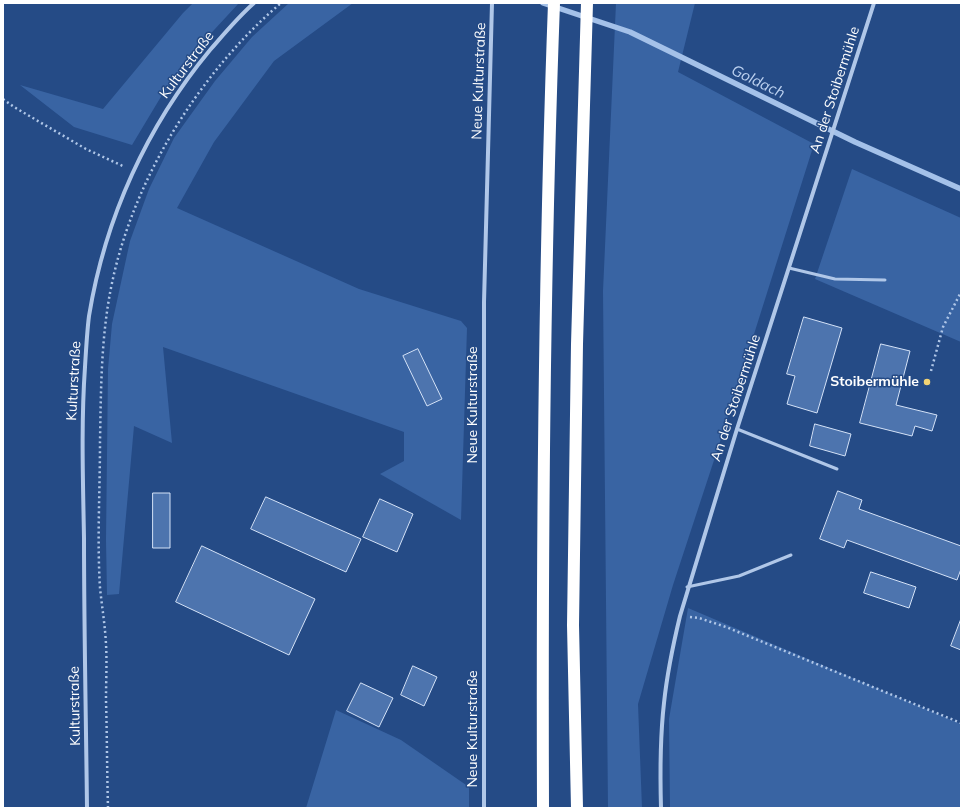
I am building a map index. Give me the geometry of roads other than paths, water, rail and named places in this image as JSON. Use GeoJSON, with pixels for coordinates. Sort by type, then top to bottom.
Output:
{"type":"FeatureCollection","features":[{"type":"Feature","properties":{"kind":"highway"},"geometry":{"type":"LineString","coordinates":[[543,808],[542,624],[544,346],[554,3]]}},
{"type":"Feature","properties":{"kind":"highway"},"geometry":{"type":"LineString","coordinates":[[577,808],[573,625],[577,344],[587,3]]}},
{"type":"Feature","properties":{"kind":"street","name":"Kulturstraße"},"geometry":{"type":"LineString","coordinates":[[87,808],[83,458],[84,394],[89,317],[98,273],[117,209],[133,171],[163,115],[192,72],[217,42],[254,3]]}},
{"type":"Feature","properties":{"kind":"street","name":"Neue Kulturstraße"},"geometry":{"type":"LineString","coordinates":[[484,808],[484,302],[492,3]]}},
{"type":"Feature","properties":{"kind":"street","name":"An der Stoibermühle"},"geometry":{"type":"LineString","coordinates":[[661,808],[660,772],[664,705],[673,646],[687,587],[874,3]]}},
{"type":"Feature","properties":{"kind":"lane"},"geometry":{"type":"LineString","coordinates":[[789,268],[835,279],[885,280]]}},
{"type":"Feature","properties":{"kind":"lane"},"geometry":{"type":"LineString","coordinates":[[737,429],[837,470]]}},
{"type":"Feature","properties":{"kind":"lane"},"geometry":{"type":"LineString","coordinates":[[687,587],[739,576],[791,555]]}},
{"type":"Feature","properties":{"kind":"waterway","name":"Goldach"},"geometry":{"type":"LineString","coordinates":[[543,3],[630,32],[855,142],[961,189]]}},
{"type":"Feature","properties":{"kind":"place","name":"Stoibermühle"},"geometry":{"type":"Point","coordinates":[927,382]}}]}
